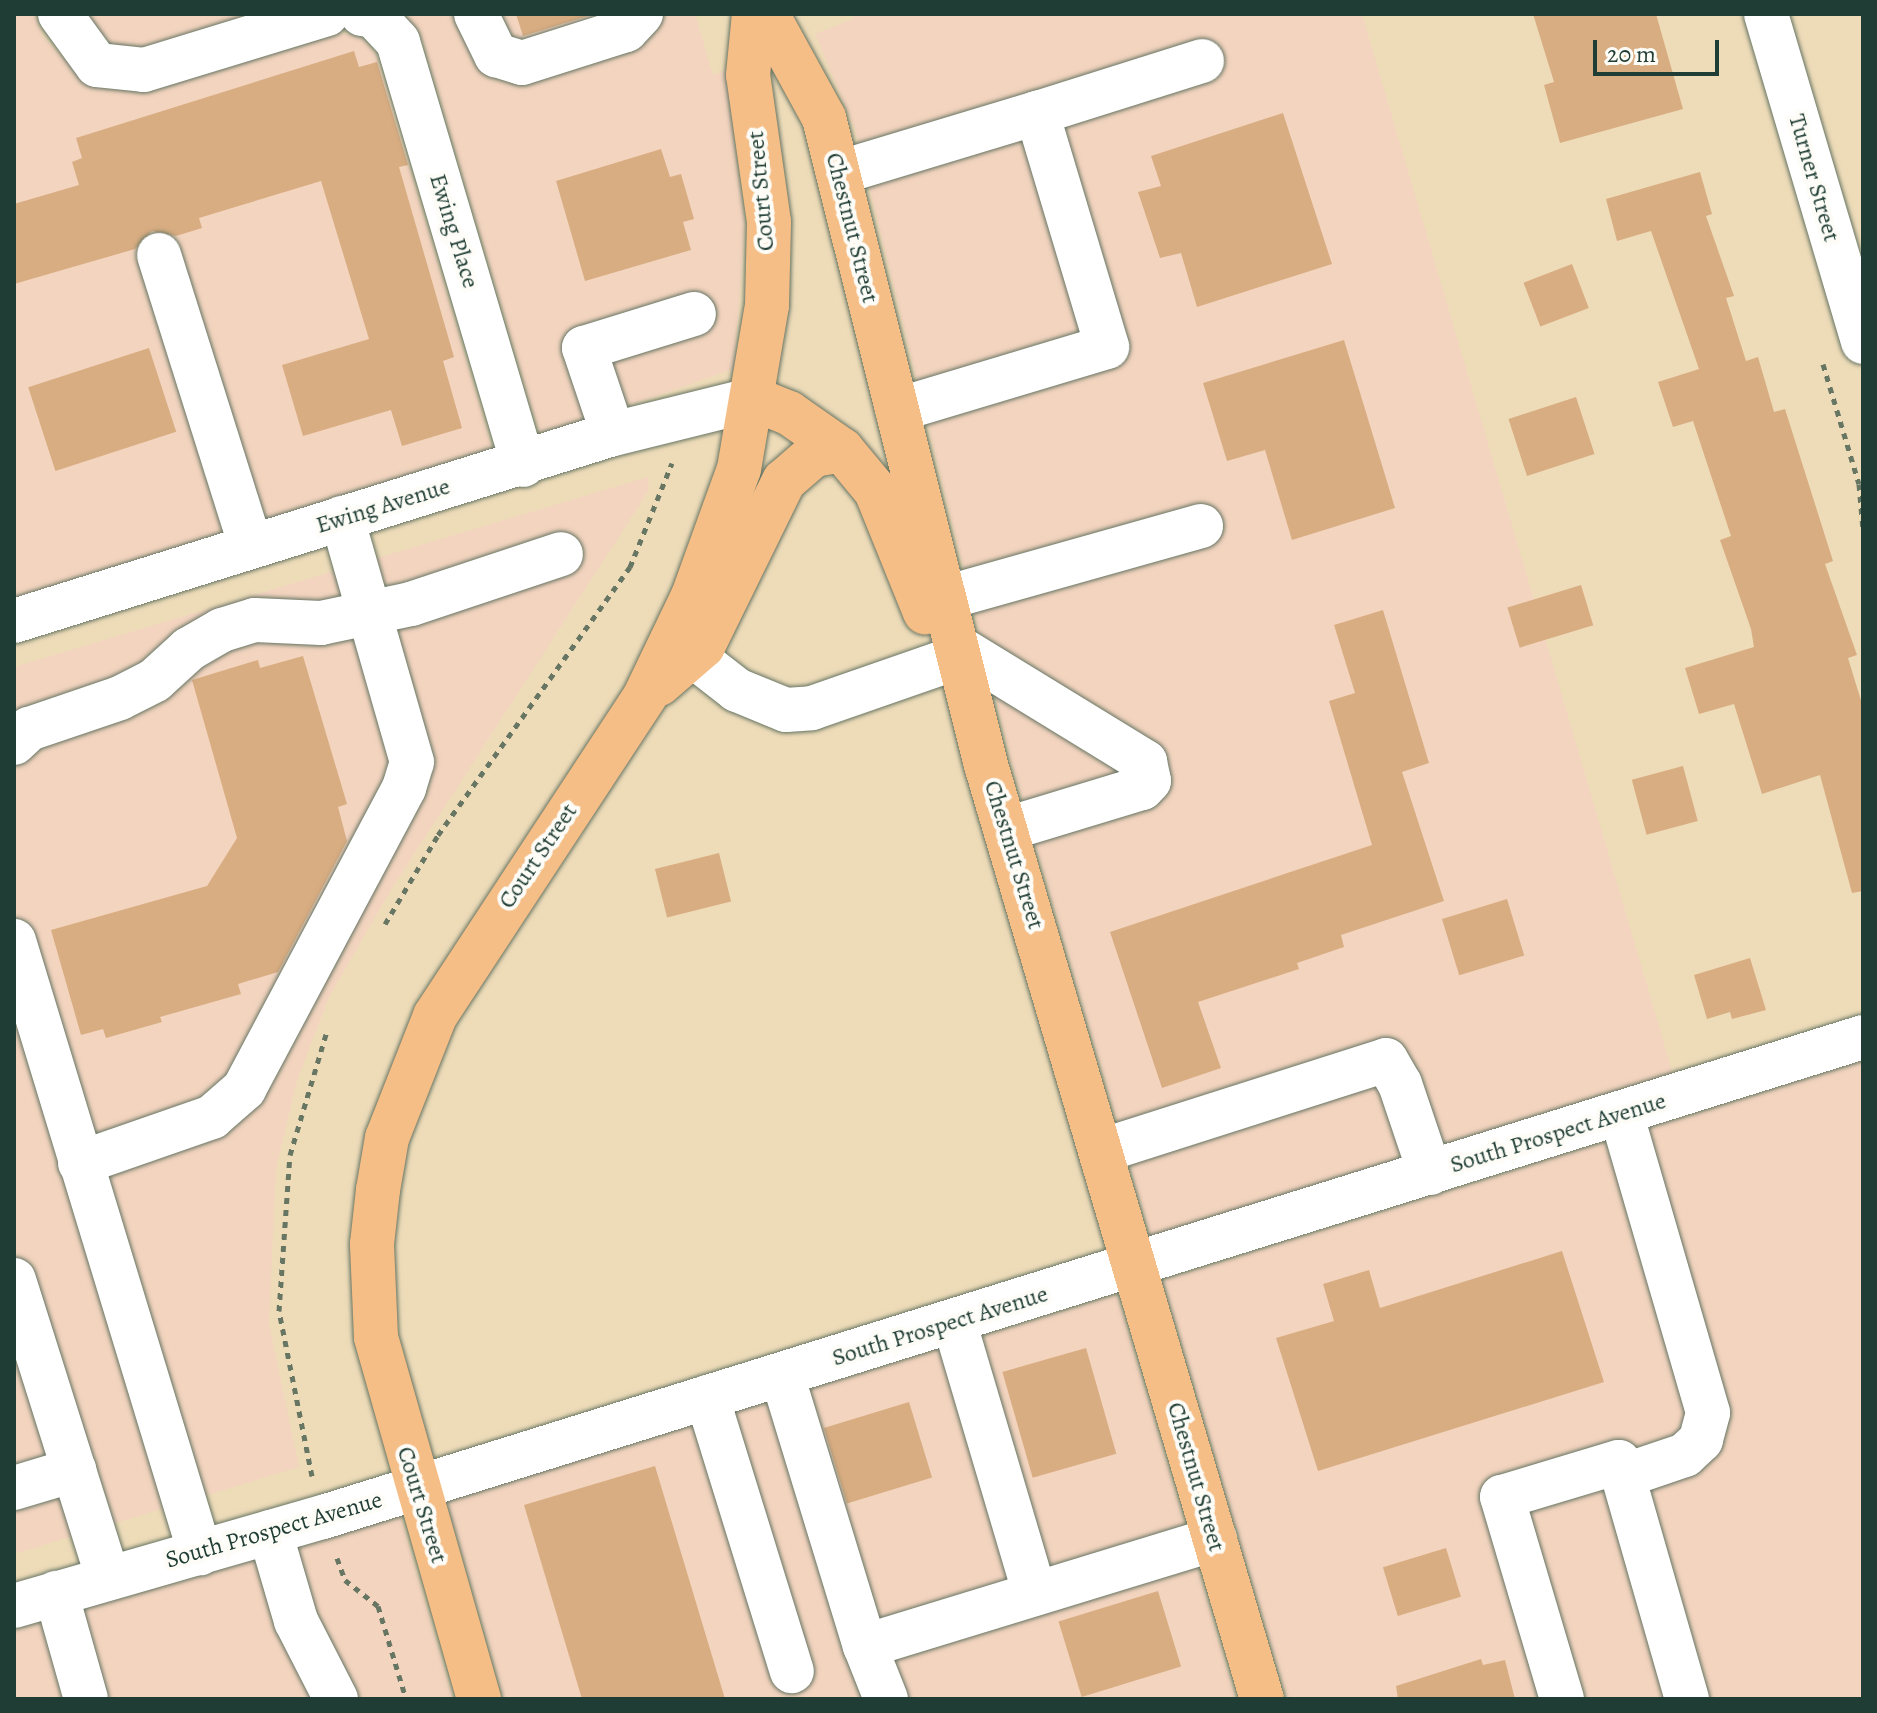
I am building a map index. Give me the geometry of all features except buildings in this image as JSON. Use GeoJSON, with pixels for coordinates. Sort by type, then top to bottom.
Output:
{"type":"FeatureCollection","features":[{"type":"Feature","properties":{"kind":"main road","name":"Court Street"},"geometry":{"type":"LineString","coordinates":[[479,1699],[387,1385],[372,1293],[372,1244],[387,1138],[435,1016],[645,696],[718,530],[754,399],[767,305],[769,222],[748,75],[754,14]]}},
{"type":"Feature","properties":{"kind":"main road","name":"Chestnut Street"},"geometry":{"type":"LineString","coordinates":[[767,14],[824,118],[945,598],[950,654],[1007,829],[1262,1699]]}},
{"type":"Feature","properties":{"kind":"main road"},"geometry":{"type":"LineString","coordinates":[[754,399],[789,413],[842,450],[876,491],[950,654]]}},
{"type":"Feature","properties":{"kind":"main road"},"geometry":{"type":"LineString","coordinates":[[645,696],[703,646],[739,581],[784,481],[814,455],[842,450]]}},
{"type":"Feature","properties":{"kind":"street"},"geometry":{"type":"LineString","coordinates":[[60,14],[97,65],[144,70],[327,14]]}},
{"type":"Feature","properties":{"kind":"street","name":"Ewing Place"},"geometry":{"type":"LineString","coordinates":[[362,14],[374,16],[398,42],[523,465]]}},
{"type":"Feature","properties":{"kind":"street"},"geometry":{"type":"LineString","coordinates":[[476,14],[496,55],[522,63],[626,30],[641,14]]}},
{"type":"Feature","properties":{"kind":"street","name":"Turner Street"},"geometry":{"type":"LineString","coordinates":[[1766,14],[1863,342]]}},
{"type":"Feature","properties":{"kind":"street"},"geometry":{"type":"LineString","coordinates":[[838,173],[1202,61]]}},
{"type":"Feature","properties":{"kind":"street"},"geometry":{"type":"LineString","coordinates":[[897,410],[1107,347],[1037,113]]}},
{"type":"Feature","properties":{"kind":"street"},"geometry":{"type":"LineString","coordinates":[[159,255],[251,546]]}},
{"type":"Feature","properties":{"kind":"street"},"geometry":{"type":"LineString","coordinates":[[613,434],[584,348],[694,314]]}},
{"type":"Feature","properties":{"kind":"street","name":"Ewing Avenue"},"geometry":{"type":"LineString","coordinates":[[14,621],[523,465],[613,434],[691,411],[754,399]]}},
{"type":"Feature","properties":{"kind":"street"},"geometry":{"type":"LineString","coordinates":[[80,1163],[212,1117],[244,1089],[397,802],[412,762],[342,518]]}},
{"type":"Feature","properties":{"kind":"street"},"geometry":{"type":"LineString","coordinates":[[945,598],[1201,526]]}},
{"type":"Feature","properties":{"kind":"street"},"geometry":{"type":"LineString","coordinates":[[14,743],[29,729],[120,698],[155,680],[189,649],[222,630],[255,620],[321,623],[368,613],[561,554]]}},
{"type":"Feature","properties":{"kind":"street"},"geometry":{"type":"LineString","coordinates":[[692,655],[737,690],[786,710],[812,708],[950,654],[1145,762],[1149,781],[1142,788],[1007,829]]}},
{"type":"Feature","properties":{"kind":"street"},"geometry":{"type":"LineString","coordinates":[[14,941],[200,1553]]}},
{"type":"Feature","properties":{"kind":"street","name":"South Prospect Avenue"},"geometry":{"type":"LineString","coordinates":[[14,1606],[323,1517],[1135,1267],[1863,1037]]}},
{"type":"Feature","properties":{"kind":"street"},"geometry":{"type":"LineString","coordinates":[[1101,1151],[1386,1060],[1400,1084],[1430,1173]]}},
{"type":"Feature","properties":{"kind":"street"},"geometry":{"type":"LineString","coordinates":[[1621,1113],[1708,1413],[1701,1440],[1685,1455],[1623,1476]]}},
{"type":"Feature","properties":{"kind":"street"},"geometry":{"type":"LineString","coordinates":[[14,1280],[108,1578]]}},
{"type":"Feature","properties":{"kind":"street"},"geometry":{"type":"LineString","coordinates":[[954,1321],[1034,1591]]}},
{"type":"Feature","properties":{"kind":"street"},"geometry":{"type":"LineString","coordinates":[[782,1375],[865,1646],[886,1699]]}},
{"type":"Feature","properties":{"kind":"street"},"geometry":{"type":"LineString","coordinates":[[707,1397],[792,1671]]}},
{"type":"Feature","properties":{"kind":"street"},"geometry":{"type":"LineString","coordinates":[[1562,1699],[1502,1497],[1619,1462],[1687,1699]]}},
{"type":"Feature","properties":{"kind":"street"},"geometry":{"type":"LineString","coordinates":[[14,1488],[74,1470]]}},
{"type":"Feature","properties":{"kind":"street"},"geometry":{"type":"LineString","coordinates":[[270,1532],[296,1621],[336,1699]]}},
{"type":"Feature","properties":{"kind":"street"},"geometry":{"type":"LineString","coordinates":[[865,1646],[1034,1591],[1215,1539]]}},
{"type":"Feature","properties":{"kind":"street"},"geometry":{"type":"LineString","coordinates":[[56,1593],[86,1699]]}},
{"type":"Feature","properties":{"kind":"path"},"geometry":{"type":"LineString","coordinates":[[382,930],[438,835],[630,567],[691,411]]}},
{"type":"Feature","properties":{"kind":"path"},"geometry":{"type":"LineString","coordinates":[[329,1025],[290,1155],[279,1311],[323,1517],[345,1580],[378,1606],[406,1699]]}},
{"type":"Feature","properties":{"kind":"shaded area"},"geometry":{"type":"Polygon","coordinates":[[[14,14],[35,14],[42,36],[93,87],[150,91],[339,33],[360,36],[376,54],[493,451],[14,598],[14,278],[38,273],[14,196],[14,14]]]}},
{"type":"Feature","properties":{"kind":"shaded area"},"geometry":{"type":"Polygon","coordinates":[[[86,14],[253,14],[143,48],[111,44],[86,14]]]}},
{"type":"Feature","properties":{"kind":"shaded area"},"geometry":{"type":"Polygon","coordinates":[[[404,14],[695,14],[713,75],[726,70],[745,224],[734,369],[540,436],[421,35],[404,14]]]}},
{"type":"Feature","properties":{"kind":"shaded area"},"geometry":{"type":"Polygon","coordinates":[[[852,14],[1362,14],[1673,1074],[1151,1238],[1010,757],[855,129],[815,34],[853,19],[852,14]]]}},
{"type":"Feature","properties":{"kind":"shaded area"},"geometry":{"type":"Polygon","coordinates":[[[648,477],[649,490],[389,893],[329,997],[298,1078],[276,1167],[269,1324],[299,1467],[14,1554],[14,667],[648,477]]]}},
{"type":"Feature","properties":{"kind":"shaded area"},"geometry":{"type":"Polygon","coordinates":[[[1863,1061],[1863,1699],[1287,1699],[1163,1280],[1863,1061]]]}},
{"type":"Feature","properties":{"kind":"shaded area"},"geometry":{"type":"Polygon","coordinates":[[[1117,1294],[1236,1699],[504,1699],[447,1501],[1117,1294]]]}},
{"type":"Feature","properties":{"kind":"shaded area"},"geometry":{"type":"Polygon","coordinates":[[[400,1515],[453,1699],[14,1699],[14,1629],[400,1515]]]}}]}
